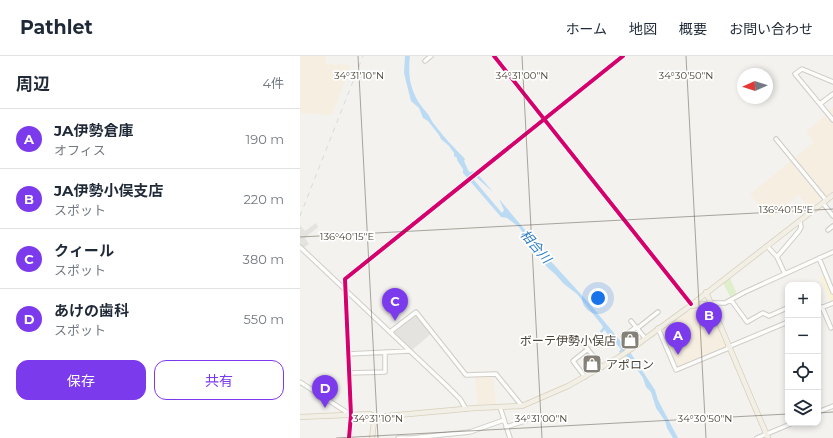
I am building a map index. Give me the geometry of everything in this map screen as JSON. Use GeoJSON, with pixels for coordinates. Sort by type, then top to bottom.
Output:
{"type":"FeatureCollection","features":[{"type":"Feature","properties":{"kind":"main road"},"geometry":{"type":"LineString","coordinates":[[686,309],[833,195]]}},
{"type":"Feature","properties":{"kind":"main road"},"geometry":{"type":"LineString","coordinates":[[706,292],[767,436]]}},
{"type":"Feature","properties":{"kind":"main road"},"geometry":{"type":"LineString","coordinates":[[300,417],[370,414],[376,417],[466,409],[522,406],[568,386],[619,358],[686,309],[696,304],[702,304],[709,305],[713,309]]}},
{"type":"Feature","properties":{"kind":"main road"},"geometry":{"type":"LineString","coordinates":[[372,438],[376,417]]}},
{"type":"Feature","properties":{"kind":"street"},"geometry":{"type":"LineString","coordinates":[[425,61],[431,56]]}},
{"type":"Feature","properties":{"kind":"street"},"geometry":{"type":"LineString","coordinates":[[494,56],[691,304]]}},
{"type":"Feature","properties":{"kind":"street"},"geometry":{"type":"LineString","coordinates":[[350,438],[351,415],[345,279],[349,274],[624,56]]}},
{"type":"Feature","properties":{"kind":"street"},"geometry":{"type":"LineString","coordinates":[[833,82],[802,69],[796,74],[833,120]]}},
{"type":"Feature","properties":{"kind":"street"},"geometry":{"type":"LineString","coordinates":[[820,104],[833,94]]}},
{"type":"Feature","properties":{"kind":"street"},"geometry":{"type":"LineString","coordinates":[[776,139],[825,201],[833,216]]}},
{"type":"Feature","properties":{"kind":"street"},"geometry":{"type":"LineString","coordinates":[[777,257],[799,231],[801,227],[800,221]]}},
{"type":"Feature","properties":{"kind":"street"},"geometry":{"type":"LineString","coordinates":[[828,230],[833,226]]}},
{"type":"Feature","properties":{"kind":"street"},"geometry":{"type":"LineString","coordinates":[[767,246],[777,257],[785,274]]}},
{"type":"Feature","properties":{"kind":"street"},"geometry":{"type":"LineString","coordinates":[[300,247],[460,399],[466,409]]}},
{"type":"Feature","properties":{"kind":"street"},"geometry":{"type":"LineString","coordinates":[[711,303],[725,303],[745,292],[833,252]]}},
{"type":"Feature","properties":{"kind":"street"},"geometry":{"type":"LineString","coordinates":[[819,258],[833,292]]}},
{"type":"Feature","properties":{"kind":"street"},"geometry":{"type":"LineString","coordinates":[[731,300],[747,322],[763,313],[769,316],[785,309]]}},
{"type":"Feature","properties":{"kind":"street"},"geometry":{"type":"LineString","coordinates":[[831,328],[822,307],[833,303]]}},
{"type":"Feature","properties":{"kind":"street"},"geometry":{"type":"LineString","coordinates":[[390,332],[416,312],[466,375],[496,374],[522,406]]}},
{"type":"Feature","properties":{"kind":"street"},"geometry":{"type":"LineString","coordinates":[[623,337],[658,312]]}},
{"type":"Feature","properties":{"kind":"street"},"geometry":{"type":"LineString","coordinates":[[631,321],[645,338]]}},
{"type":"Feature","properties":{"kind":"street"},"geometry":{"type":"LineString","coordinates":[[658,328],[676,370],[785,323]]}},
{"type":"Feature","properties":{"kind":"street"},"geometry":{"type":"LineString","coordinates":[[581,341],[602,367]]}},
{"type":"Feature","properties":{"kind":"street"},"geometry":{"type":"LineString","coordinates":[[585,376],[573,361],[588,349]]}},
{"type":"Feature","properties":{"kind":"street"},"geometry":{"type":"LineString","coordinates":[[348,354],[409,351]]}},
{"type":"Feature","properties":{"kind":"street"},"geometry":{"type":"LineString","coordinates":[[349,373],[385,372],[385,352]]}},
{"type":"Feature","properties":{"kind":"street"},"geometry":{"type":"LineString","coordinates":[[300,382],[351,415]]}},
{"type":"Feature","properties":{"kind":"street"},"geometry":{"type":"LineString","coordinates":[[821,411],[833,406]]}},
{"type":"Feature","properties":{"kind":"street"},"geometry":{"type":"LineString","coordinates":[[500,407],[510,438]]}},
{"type":"Feature","properties":{"kind":"street"},"geometry":{"type":"LineString","coordinates":[[398,438],[470,432],[504,420]]}},
{"type":"Feature","properties":{"kind":"street"},"geometry":{"type":"LineString","coordinates":[[506,427],[525,421]]}},
{"type":"Feature","properties":{"kind":"street"},"geometry":{"type":"LineString","coordinates":[[757,438],[767,436],[787,426]]}},
{"type":"Feature","properties":{"kind":"shaded area"},"geometry":{"type":"Polygon","coordinates":[[[300,56],[326,56],[326,64],[351,65],[332,115],[300,113],[300,56]]]}},
{"type":"Feature","properties":{"kind":"shaded area"},"geometry":{"type":"Polygon","coordinates":[[[833,107],[833,190],[827,195],[824,195],[810,209],[799,195],[769,218],[750,194],[814,142],[806,131],[825,116],[833,107]]]}},
{"type":"Feature","properties":{"kind":"shaded area"},"geometry":{"type":"Polygon","coordinates":[[[316,223],[318,227],[305,238],[309,244],[302,249],[300,247],[300,225],[305,231],[316,223]]]}},
{"type":"Feature","properties":{"kind":"shaded area"},"geometry":{"type":"Polygon","coordinates":[[[702,306],[710,312],[712,311],[727,347],[677,368],[661,331],[695,307],[702,306]]]}},
{"type":"Feature","properties":{"kind":"shaded area"},"geometry":{"type":"Polygon","coordinates":[[[416,314],[432,333],[412,350],[393,332],[416,314]]]}},
{"type":"Feature","properties":{"kind":"shaded area"},"geometry":{"type":"Polygon","coordinates":[[[493,374],[496,404],[478,405],[475,376],[493,374]]]}},
{"type":"Feature","properties":{"kind":"green space"},"geometry":{"type":"Polygon","coordinates":[[[730,278],[737,294],[731,298],[723,283],[730,278]]]}},
{"type":"Feature","properties":{"kind":"sand"},"geometry":{"type":"Polygon","coordinates":[[[825,275],[833,293],[833,301],[830,302],[820,277],[825,275]]]}},
{"type":"Feature","properties":{"kind":"water","name":"相合川"},"geometry":{"type":"Polygon","coordinates":[[[405,56],[410,56],[409,73],[414,94],[433,123],[465,159],[464,161],[469,172],[475,171],[493,192],[476,177],[474,180],[502,213],[504,210],[499,199],[531,237],[535,244],[589,303],[632,355],[655,390],[658,400],[678,438],[673,438],[665,421],[656,408],[651,392],[646,387],[643,378],[629,358],[619,352],[621,349],[605,330],[601,333],[600,331],[603,327],[601,324],[577,294],[564,284],[547,267],[519,227],[507,218],[501,217],[463,173],[463,169],[449,146],[441,139],[428,121],[423,118],[419,108],[411,101],[404,73],[405,56]]]}},
{"type":"Feature","properties":{"kind":"railway"},"geometry":{"type":"LineString","coordinates":[[300,216],[363,56]]}},
{"type":"Feature","properties":{"kind":"cycle path"},"geometry":{"type":"LineString","coordinates":[[494,56],[691,304]]}},
{"type":"Feature","properties":{"kind":"cycle path"},"geometry":{"type":"LineString","coordinates":[[349,438],[351,415],[345,279],[623,56]]}},
{"type":"Feature","properties":{"kind":"place","name":"クィール"},"geometry":{"type":"Point","coordinates":[395,321]}},
{"type":"Feature","properties":{"kind":"place","name":"JA伊勢小俣支店"},"geometry":{"type":"Point","coordinates":[709,335]}},
{"type":"Feature","properties":{"kind":"place","name":"ボーテ伊勢小俣店"},"geometry":{"type":"Point","coordinates":[630,340]}},
{"type":"Feature","properties":{"kind":"place","name":"JA伊勢倉庫"},"geometry":{"type":"Point","coordinates":[678,355]}},
{"type":"Feature","properties":{"kind":"place","name":"アポロン"},"geometry":{"type":"Point","coordinates":[592,364]}},
{"type":"Feature","properties":{"kind":"place","name":"あけの歯科"},"geometry":{"type":"Point","coordinates":[325,408]}}]}
